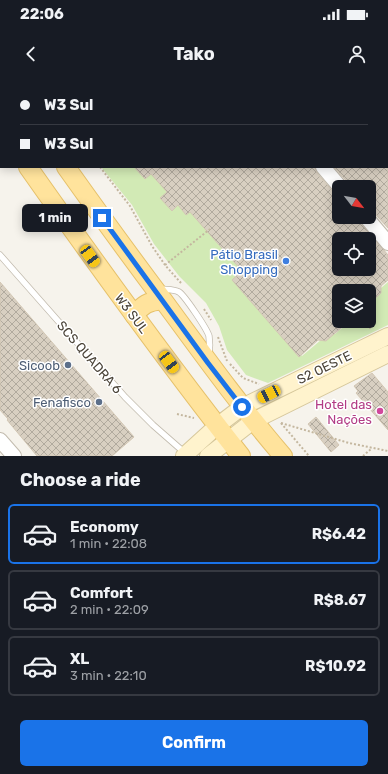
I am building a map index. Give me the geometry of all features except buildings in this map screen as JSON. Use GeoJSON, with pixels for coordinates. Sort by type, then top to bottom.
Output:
{"type":"FeatureCollection","features":[{"type":"Feature","properties":{"kind":"main road","name":"W3 SUL"},"geometry":{"type":"LineString","coordinates":[[29,168],[90,256],[241,456]]}},
{"type":"Feature","properties":{"kind":"main road"},"geometry":{"type":"LineString","coordinates":[[67,168],[208,363],[283,456]]}},
{"type":"Feature","properties":{"kind":"main road"},"geometry":{"type":"LineString","coordinates":[[134,315],[144,305],[159,294]]}},
{"type":"Feature","properties":{"kind":"main road","name":"S2 OESTE"},"geometry":{"type":"LineString","coordinates":[[208,456],[228,440],[248,414],[388,336]]}},
{"type":"Feature","properties":{"kind":"main road","name":"S2 OESTE"},"geometry":{"type":"LineString","coordinates":[[185,455],[218,426],[388,354]]}},
{"type":"Feature","properties":{"kind":"street"},"geometry":{"type":"LineString","coordinates":[[324,168],[334,180]]}},
{"type":"Feature","properties":{"kind":"street"},"geometry":{"type":"LineString","coordinates":[[372,224],[388,243]]}},
{"type":"Feature","properties":{"kind":"street"},"geometry":{"type":"LineString","coordinates":[[0,440],[14,456]]}},
{"type":"Feature","properties":{"kind":"lane","name":"SCS QUADRA 6"},"geometry":{"type":"LineString","coordinates":[[0,255],[125,397],[185,455]]}},
{"type":"Feature","properties":{"kind":"path"},"geometry":{"type":"LineString","coordinates":[[101,168],[130,206],[164,265],[210,229]]}},
{"type":"Feature","properties":{"kind":"path"},"geometry":{"type":"LineString","coordinates":[[309,456],[280,422],[349,444],[388,451]]}},
{"type":"Feature","properties":{"kind":"path"},"geometry":{"type":"LineString","coordinates":[[363,456],[372,449]]}},
{"type":"Feature","properties":{"kind":"green space"},"geometry":{"type":"Polygon","coordinates":[[[102,168],[148,168],[163,171],[239,262],[240,270],[234,275],[302,356],[328,334],[335,334],[342,328],[376,328],[376,292],[388,282],[388,325],[268,383],[246,375],[227,350],[219,326],[206,303],[179,276],[154,244],[132,205],[102,168]]]}},
{"type":"Feature","properties":{"kind":"place","name":"Pátio Brasil Shopping"},"geometry":{"type":"Point","coordinates":[286,261]}},
{"type":"Feature","properties":{"kind":"place","name":"Sicoob"},"geometry":{"type":"Point","coordinates":[68,365]}},
{"type":"Feature","properties":{"kind":"place","name":"Fenafisco"},"geometry":{"type":"Point","coordinates":[99,402]}},
{"type":"Feature","properties":{"kind":"place","name":"Hotel das Nações"},"geometry":{"type":"Point","coordinates":[380,411]}},
{"type":"Feature","properties":{"kind":"route"},"geometry":{"type":"LineString","coordinates":[[102,218],[242,407]]}}]}
